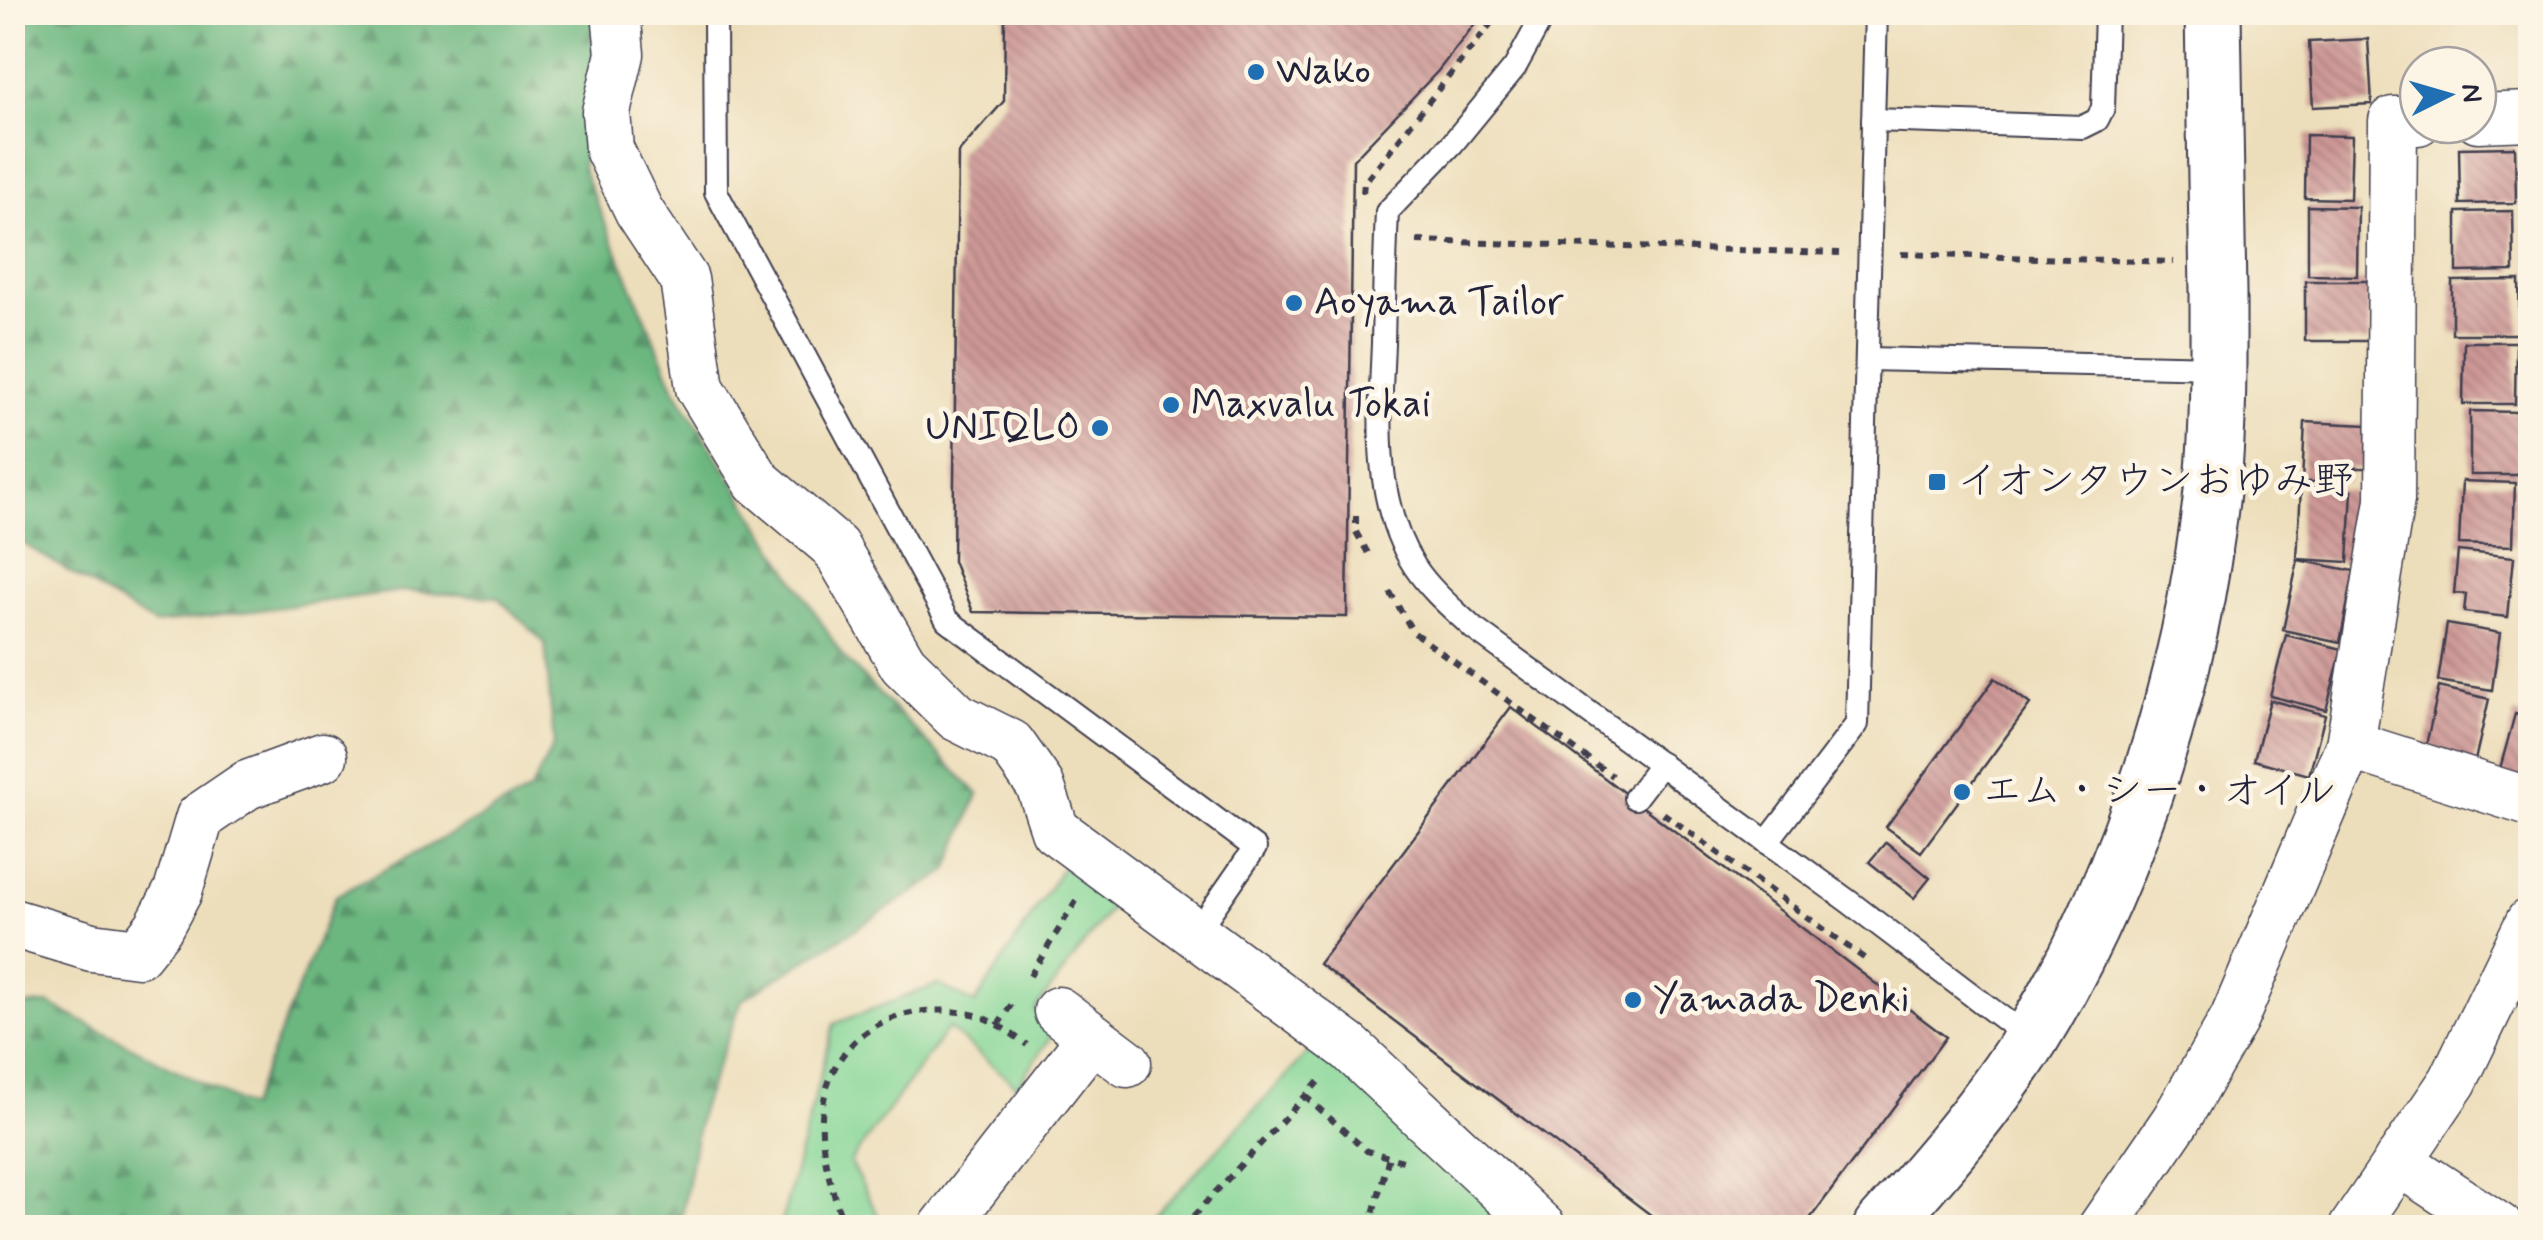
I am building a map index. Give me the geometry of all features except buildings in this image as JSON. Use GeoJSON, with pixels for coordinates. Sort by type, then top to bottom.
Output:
{"type":"FeatureCollection","features":[{"type":"Feature","properties":{"kind":"street"},"geometry":{"type":"LineString","coordinates":[[616,12],[620,54],[606,112],[608,149],[639,212],[684,279],[700,388],[757,481],[835,547],[903,664],[957,718],[1012,744],[1040,786],[1055,830],[1350,1048],[1542,1228]]}},
{"type":"Feature","properties":{"kind":"street"},"geometry":{"type":"LineString","coordinates":[[1880,1228],[1972,1121],[2030,1040],[2112,879],[2180,683],[2202,574],[2214,477],[2218,367],[2213,12]]}},
{"type":"Feature","properties":{"kind":"street"},"geometry":{"type":"LineString","coordinates":[[2498,117],[2530,116]]}},
{"type":"Feature","properties":{"kind":"street"},"geometry":{"type":"LineString","coordinates":[[2102,1228],[2176,1120],[2234,1020],[2350,745],[2390,500],[2393,122],[2398,122]]}},
{"type":"Feature","properties":{"kind":"street"},"geometry":{"type":"LineString","coordinates":[[2350,745],[2530,802]]}},
{"type":"Feature","properties":{"kind":"street"},"geometry":{"type":"LineString","coordinates":[[12,923],[92,947],[138,953],[158,928],[178,891],[200,816],[247,784],[323,757]]}},
{"type":"Feature","properties":{"kind":"street"},"geometry":{"type":"LineString","coordinates":[[2353,1228],[2453,1081],[2530,922]]}},
{"type":"Feature","properties":{"kind":"street"},"geometry":{"type":"LineString","coordinates":[[943,1228],[1086,1046]]}},
{"type":"Feature","properties":{"kind":"street"},"geometry":{"type":"LineString","coordinates":[[2398,1162],[2500,1228]]}},
{"type":"Feature","properties":{"kind":"lane"},"geometry":{"type":"LineString","coordinates":[[715,12],[716,192],[948,620],[1255,848],[1196,933]]}},
{"type":"Feature","properties":{"kind":"lane"},"geometry":{"type":"LineString","coordinates":[[1545,12],[1515,68],[1452,144],[1386,212],[1380,438],[1387,496],[1396,529],[1415,567],[1436,594],[1473,628],[2030,1040]]}},
{"type":"Feature","properties":{"kind":"lane"},"geometry":{"type":"LineString","coordinates":[[1767,842],[1857,724],[1876,12]]}},
{"type":"Feature","properties":{"kind":"lane"},"geometry":{"type":"LineString","coordinates":[[1873,120],[2084,127],[2097,120],[2103,108],[2106,12]]}},
{"type":"Feature","properties":{"kind":"lane"},"geometry":{"type":"LineString","coordinates":[[1867,359],[2218,367]]}},
{"type":"Feature","properties":{"kind":"lane"},"geometry":{"type":"LineString","coordinates":[[1637,797],[1661,764]]}},
{"type":"Feature","properties":{"kind":"path"},"geometry":{"type":"LineString","coordinates":[[1500,12],[1364,182],[1362,239],[2175,262]]}},
{"type":"Feature","properties":{"kind":"path"},"geometry":{"type":"LineString","coordinates":[[1356,513],[1356,532],[1375,566]]}},
{"type":"Feature","properties":{"kind":"path"},"geometry":{"type":"LineString","coordinates":[[1384,582],[1413,632],[1874,965]]}},
{"type":"Feature","properties":{"kind":"path"},"geometry":{"type":"LineString","coordinates":[[998,1024],[1100,862]]}},
{"type":"Feature","properties":{"kind":"path"},"geometry":{"type":"LineString","coordinates":[[844,1228],[830,1187],[822,1114],[833,1071],[846,1051],[880,1021],[906,1014],[968,1013],[1086,1046]]}},
{"type":"Feature","properties":{"kind":"path"},"geometry":{"type":"LineString","coordinates":[[1182,1228],[1350,1048]]}},
{"type":"Feature","properties":{"kind":"path"},"geometry":{"type":"LineString","coordinates":[[1304,1096],[1366,1152],[1418,1165]]}},
{"type":"Feature","properties":{"kind":"path"},"geometry":{"type":"LineString","coordinates":[[1369,1228],[1389,1157]]}},
{"type":"Feature","properties":{"kind":"green space"},"geometry":{"type":"Polygon","coordinates":[[[12,13],[599,13],[582,168],[676,391],[843,657],[978,794],[948,871],[742,1000],[701,1108],[680,1227],[13,1227],[13,1006],[49,1004],[249,1108],[336,896],[530,791],[554,744],[545,643],[497,597],[401,591],[154,624],[13,537],[12,13]]]}},
{"type":"Feature","properties":{"kind":"green space"},"geometry":{"type":"Polygon","coordinates":[[[1066,862],[1119,897],[1035,1010],[1048,1021],[1050,1039],[1017,1086],[948,1028],[850,1162],[884,1227],[780,1228],[834,1024],[938,984],[975,1004],[1066,862]]]}},
{"type":"Feature","properties":{"kind":"green space"},"geometry":{"type":"Polygon","coordinates":[[[1319,1041],[1514,1228],[1144,1228],[1319,1041]]]}},
{"type":"Feature","properties":{"kind":"place","name":"Wako"},"geometry":{"type":"Point","coordinates":[1256,72]}},
{"type":"Feature","properties":{"kind":"place","name":"Aoyama Tailor"},"geometry":{"type":"Point","coordinates":[1294,303]}},
{"type":"Feature","properties":{"kind":"place","name":"Maxvalu Tokai"},"geometry":{"type":"Point","coordinates":[1171,405]}},
{"type":"Feature","properties":{"kind":"place","name":"UNIQLO"},"geometry":{"type":"Point","coordinates":[1100,428]}},
{"type":"Feature","properties":{"kind":"place","name":"イオンタウンおゆみ野"},"geometry":{"type":"Point","coordinates":[1937,482]}},
{"type":"Feature","properties":{"kind":"place","name":"エム・シー・オイル"},"geometry":{"type":"Point","coordinates":[1962,792]}},
{"type":"Feature","properties":{"kind":"place","name":"Yamada Denki"},"geometry":{"type":"Point","coordinates":[1633,1000]}}]}
